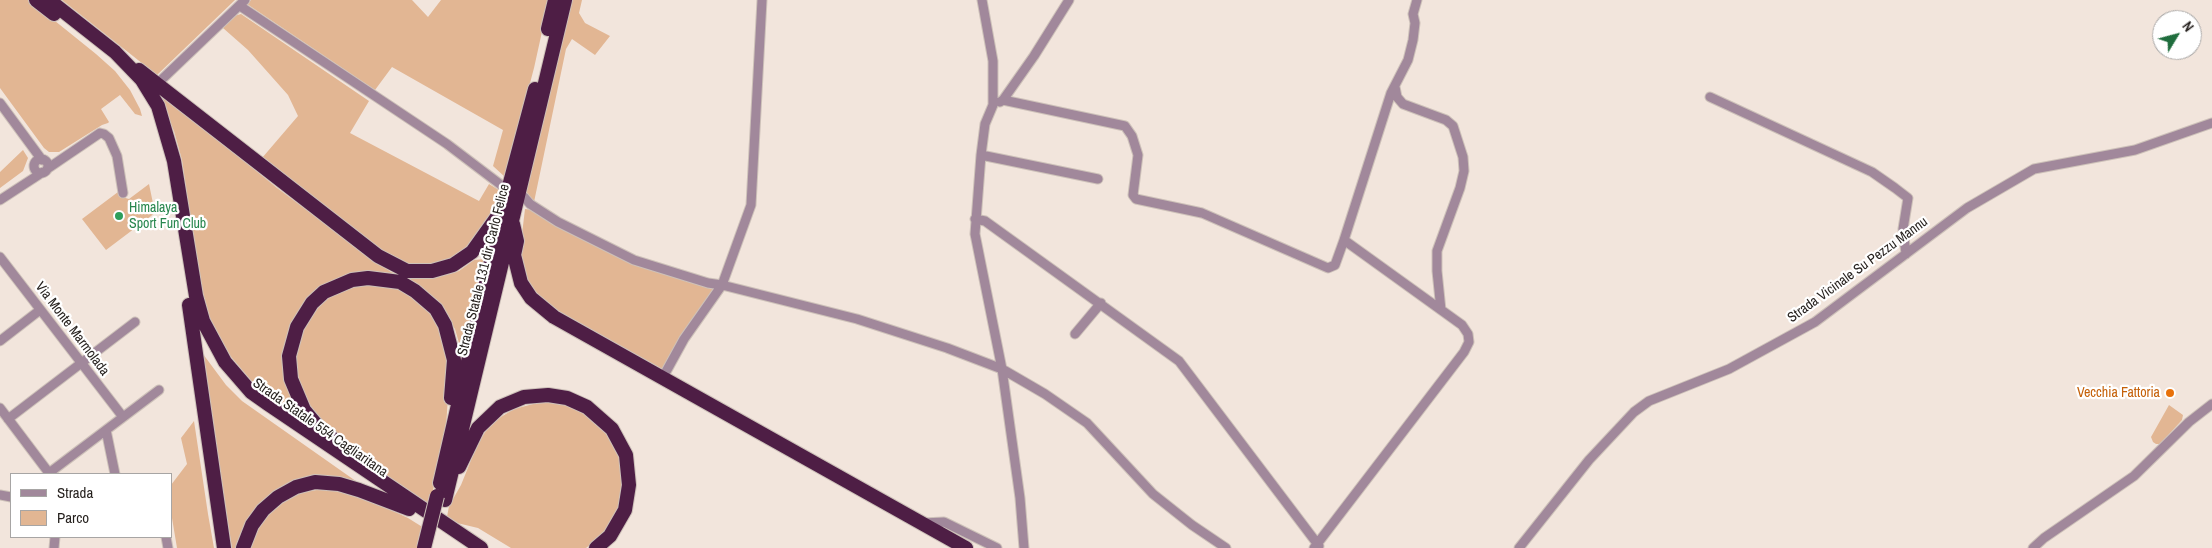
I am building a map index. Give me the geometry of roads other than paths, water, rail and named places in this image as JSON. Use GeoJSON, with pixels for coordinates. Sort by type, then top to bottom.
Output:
{"type":"FeatureCollection","features":[{"type":"Feature","properties":{"kind":"highway","name":"Strada Statale 554 Cagliaritana"},"geometry":{"type":"LineString","coordinates":[[36,0],[100,50],[127,77],[142,96],[152,116],[162,145],[188,305],[196,328],[213,359],[243,396],[260,410],[409,510],[465,543],[481,548]]}},
{"type":"Feature","properties":{"kind":"highway","name":"Strada Statale 554 Cagliaritana"},"geometry":{"type":"LineString","coordinates":[[49,0],[115,52],[142,80],[158,106],[169,138],[196,296],[203,321],[214,344],[226,362],[252,392],[465,543]]}},
{"type":"Feature","properties":{"kind":"highway","name":"Strada Statale 131 dir Carlo Felice"},"geometry":{"type":"LineString","coordinates":[[452,424],[555,0]]}},
{"type":"Feature","properties":{"kind":"highway","name":"Strada Statale 131 dir Carlo Felice"},"geometry":{"type":"LineString","coordinates":[[424,548],[441,498],[513,224],[565,0]]}},
{"type":"Feature","properties":{"kind":"highway"},"geometry":{"type":"LineString","coordinates":[[115,52],[378,256],[407,271],[432,271],[453,265],[472,252],[489,231],[504,205]]}},
{"type":"Feature","properties":{"kind":"highway"},"geometry":{"type":"LineString","coordinates":[[513,224],[517,241],[514,255],[521,283],[531,298],[554,317],[966,548]]}},
{"type":"Feature","properties":{"kind":"highway"},"geometry":{"type":"LineString","coordinates":[[356,465],[346,448],[320,429],[304,410],[294,392],[289,367],[292,339],[303,315],[324,292],[337,285],[368,278],[388,279],[415,291],[436,309],[445,325],[454,360],[451,395],[452,424],[441,498]]}},
{"type":"Feature","properties":{"kind":"highway"},"geometry":{"type":"LineString","coordinates":[[188,305],[224,548]]}},
{"type":"Feature","properties":{"kind":"highway"},"geometry":{"type":"LineString","coordinates":[[441,498],[478,428],[500,407],[524,397],[548,395],[567,398],[587,407],[612,428],[626,455],[629,485],[625,510],[610,536],[596,548]]}},
{"type":"Feature","properties":{"kind":"highway"},"geometry":{"type":"LineString","coordinates":[[243,548],[252,525],[263,510],[278,497],[296,487],[315,482],[338,484],[359,490],[409,510]]}},
{"type":"Feature","properties":{"kind":"highway","name":"Strada Statale 131 dir Carlo Felice"},"geometry":{"type":"LineString","coordinates":[[434,548],[441,498]]}},
{"type":"Feature","properties":{"kind":"highway"},"geometry":{"type":"LineString","coordinates":[[465,543],[473,536],[494,548]]}},
{"type":"Feature","properties":{"kind":"street"},"geometry":{"type":"LineString","coordinates":[[662,379],[684,339],[722,285],[752,205],[762,0]]}},
{"type":"Feature","properties":{"kind":"street"},"geometry":{"type":"LineString","coordinates":[[982,0],[993,61],[993,105],[985,124],[975,234],[1002,369],[1020,498],[1024,548]]}},
{"type":"Feature","properties":{"kind":"street"},"geometry":{"type":"LineString","coordinates":[[993,105],[1003,100],[1069,0]]}},
{"type":"Feature","properties":{"kind":"street"},"geometry":{"type":"LineString","coordinates":[[1003,100],[1125,126],[1132,136],[1138,155],[1132,195],[1136,199],[1202,213],[1328,268],[1335,265],[1395,86],[1408,60],[1414,40],[1415,23],[1413,14],[1418,0]]}},
{"type":"Feature","properties":{"kind":"street"},"geometry":{"type":"LineString","coordinates":[[157,84],[242,3],[447,144],[505,188]]}},
{"type":"Feature","properties":{"kind":"street"},"geometry":{"type":"LineString","coordinates":[[1395,86],[1397,97],[1404,104],[1446,120],[1453,126],[1463,158],[1464,171],[1460,188],[1438,251],[1437,271],[1441,310]]}},
{"type":"Feature","properties":{"kind":"street"},"geometry":{"type":"LineString","coordinates":[[1710,97],[1872,172],[1908,198],[1903,228],[1906,254]]}},
{"type":"Feature","properties":{"kind":"street"},"geometry":{"type":"LineString","coordinates":[[0,103],[26,138],[41,165]]}},
{"type":"Feature","properties":{"kind":"street","name":"Strada Vicinale Su Pezzu Mannu"},"geometry":{"type":"LineString","coordinates":[[1519,548],[1589,460],[1634,412],[1663,394],[1729,369],[1815,322],[1967,208],[2034,170],[2136,150],[2212,123]]}},
{"type":"Feature","properties":{"kind":"street"},"geometry":{"type":"LineString","coordinates":[[0,200],[20,186],[41,165],[62,158],[100,133],[109,138],[116,156],[123,193]]}},
{"type":"Feature","properties":{"kind":"street"},"geometry":{"type":"LineString","coordinates":[[981,155],[1098,179]]}},
{"type":"Feature","properties":{"kind":"street"},"geometry":{"type":"LineString","coordinates":[[524,197],[530,204],[558,222],[602,246],[634,260],[708,283],[857,319],[1002,369],[1045,394],[1086,424],[1153,494],[1192,525],[1226,548]]}},
{"type":"Feature","properties":{"kind":"street"},"geometry":{"type":"LineString","coordinates":[[975,219],[985,221],[1179,361],[1317,546],[1464,352],[1469,342],[1468,334],[1462,325],[1344,240]]}},
{"type":"Feature","properties":{"kind":"street","name":"Via Monte Marmolada"},"geometry":{"type":"LineString","coordinates":[[0,256],[123,417]]}},
{"type":"Feature","properties":{"kind":"street"},"geometry":{"type":"LineString","coordinates":[[1075,334],[1100,303]]}},
{"type":"Feature","properties":{"kind":"street"},"geometry":{"type":"LineString","coordinates":[[0,340],[40,310]]}},
{"type":"Feature","properties":{"kind":"street"},"geometry":{"type":"LineString","coordinates":[[8,419],[135,322]]}},
{"type":"Feature","properties":{"kind":"street"},"geometry":{"type":"LineString","coordinates":[[0,408],[49,473],[159,390]]}},
{"type":"Feature","properties":{"kind":"street"},"geometry":{"type":"LineString","coordinates":[[2033,548],[2044,538],[2134,476],[2189,422],[2212,404]]}},
{"type":"Feature","properties":{"kind":"street"},"geometry":{"type":"LineString","coordinates":[[106,430],[115,473]]}},
{"type":"Feature","properties":{"kind":"street"},"geometry":{"type":"LineString","coordinates":[[920,523],[944,522],[997,548]]}},
{"type":"Feature","properties":{"kind":"place","name":"Himalaya Sport Fun Club"},"geometry":{"type":"Point","coordinates":[119,216]}},
{"type":"Feature","properties":{"kind":"place","name":"Vecchia Fattoria"},"geometry":{"type":"Point","coordinates":[2170,393]}}]}
